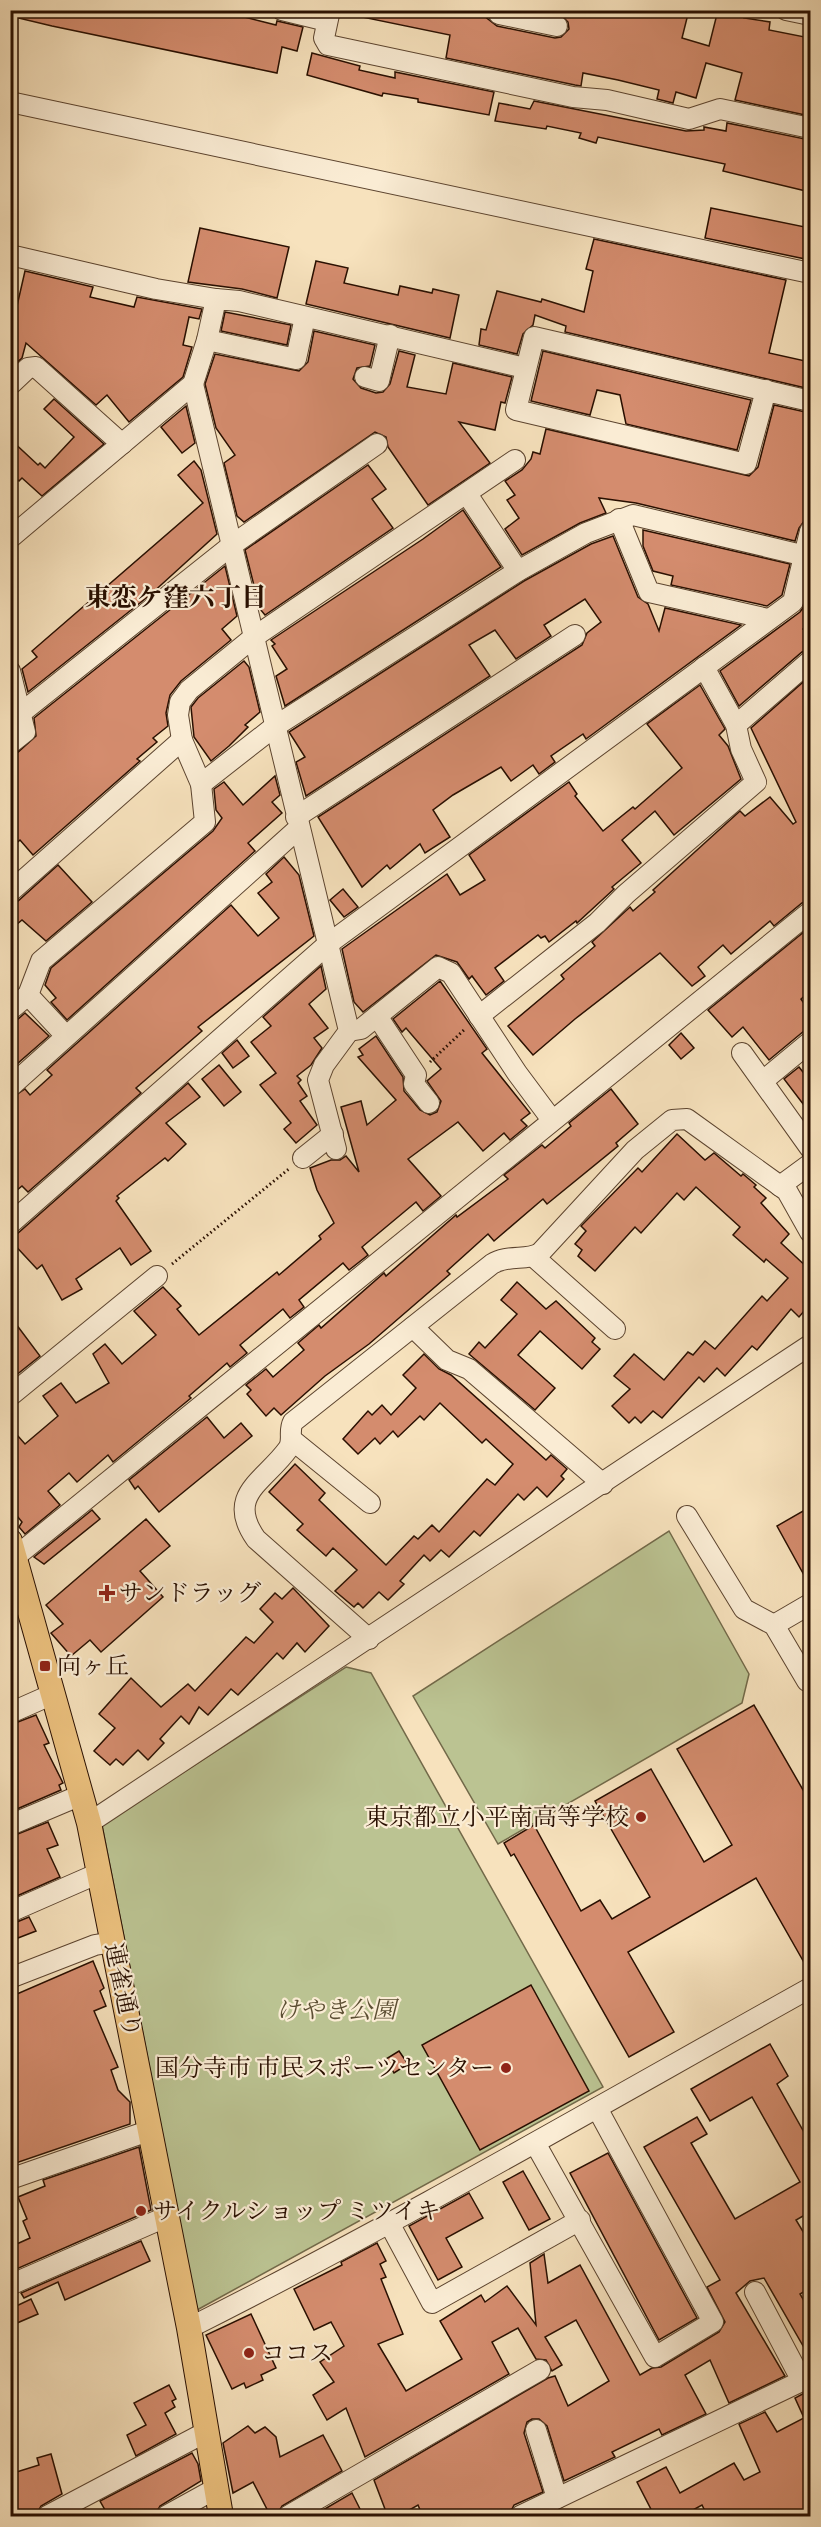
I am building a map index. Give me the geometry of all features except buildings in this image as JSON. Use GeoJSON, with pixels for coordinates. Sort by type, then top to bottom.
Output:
{"type":"FeatureCollection","features":[{"type":"Feature","properties":{"kind":"main road","name":"連雀通り"},"geometry":{"type":"LineString","coordinates":[[13,1549],[89,1823],[168,2216],[221,2517]]}},
{"type":"Feature","properties":{"kind":"street"},"geometry":{"type":"LineString","coordinates":[[282,10],[328,16],[324,38],[328,45],[573,97],[607,100],[689,119],[720,109],[810,128]]}},
{"type":"Feature","properties":{"kind":"street"},"geometry":{"type":"LineString","coordinates":[[786,10],[810,15]]}},
{"type":"Feature","properties":{"kind":"street"},"geometry":{"type":"LineString","coordinates":[[499,14],[529,15],[557,26]]}},
{"type":"Feature","properties":{"kind":"street"},"geometry":{"type":"LineString","coordinates":[[10,102],[810,273]]}},
{"type":"Feature","properties":{"kind":"street"},"geometry":{"type":"LineString","coordinates":[[10,255],[156,289],[239,301],[525,368]]}},
{"type":"Feature","properties":{"kind":"street"},"geometry":{"type":"LineString","coordinates":[[216,299],[207,340],[193,384],[349,1031]]}},
{"type":"Feature","properties":{"kind":"street"},"geometry":{"type":"LineString","coordinates":[[207,340],[296,359],[305,317]]}},
{"type":"Feature","properties":{"kind":"street"},"geometry":{"type":"LineString","coordinates":[[365,377],[379,381],[390,335]]}},
{"type":"Feature","properties":{"kind":"street"},"geometry":{"type":"LineString","coordinates":[[766,390],[746,464],[516,410],[534,337],[766,390],[810,401]]}},
{"type":"Feature","properties":{"kind":"street"},"geometry":{"type":"LineString","coordinates":[[10,385],[28,368],[36,368],[122,444]]}},
{"type":"Feature","properties":{"kind":"street"},"geometry":{"type":"LineString","coordinates":[[10,538],[193,384]]}},
{"type":"Feature","properties":{"kind":"street"},"geometry":{"type":"LineString","coordinates":[[21,713],[232,545],[377,444]]}},
{"type":"Feature","properties":{"kind":"street"},"geometry":{"type":"LineString","coordinates":[[10,1010],[28,995],[41,961],[205,822],[201,784],[182,740],[178,715],[180,702],[205,676],[254,637],[515,460]]}},
{"type":"Feature","properties":{"kind":"street"},"geometry":{"type":"LineString","coordinates":[[467,494],[518,571]]}},
{"type":"Feature","properties":{"kind":"street"},"geometry":{"type":"LineString","coordinates":[[201,784],[274,727],[518,571],[586,533],[619,519],[633,515],[808,556]]}},
{"type":"Feature","properties":{"kind":"street"},"geometry":{"type":"LineString","coordinates":[[619,519],[649,592],[768,619]]}},
{"type":"Feature","properties":{"kind":"street"},"geometry":{"type":"LineString","coordinates":[[10,1224],[328,944],[793,602],[808,556],[810,531]]}},
{"type":"Feature","properties":{"kind":"street"},"geometry":{"type":"LineString","coordinates":[[10,1087],[297,822],[575,635]]}},
{"type":"Feature","properties":{"kind":"street"},"geometry":{"type":"LineString","coordinates":[[736,725],[810,661]]}},
{"type":"Feature","properties":{"kind":"street"},"geometry":{"type":"LineString","coordinates":[[479,1016],[597,924],[626,894],[756,782],[741,748],[736,725],[704,667]]}},
{"type":"Feature","properties":{"kind":"street"},"geometry":{"type":"LineString","coordinates":[[10,671],[25,732],[10,744]]}},
{"type":"Feature","properties":{"kind":"street"},"geometry":{"type":"LineString","coordinates":[[10,892],[182,740]]}},
{"type":"Feature","properties":{"kind":"street"},"geometry":{"type":"LineString","coordinates":[[13,1549],[810,912]]}},
{"type":"Feature","properties":{"kind":"street"},"geometry":{"type":"LineString","coordinates":[[303,1158],[334,1141],[318,1080],[324,1065],[349,1031],[361,1029],[438,967],[451,973],[552,1120]]}},
{"type":"Feature","properties":{"kind":"street"},"geometry":{"type":"LineString","coordinates":[[28,995],[66,1036]]}},
{"type":"Feature","properties":{"kind":"street"},"geometry":{"type":"LineString","coordinates":[[377,1016],[416,1075],[414,1084],[429,1103]]}},
{"type":"Feature","properties":{"kind":"street"},"geometry":{"type":"LineString","coordinates":[[764,1080],[810,1042]]}},
{"type":"Feature","properties":{"kind":"street"},"geometry":{"type":"LineString","coordinates":[[742,1053],[764,1080],[810,1148]]}},
{"type":"Feature","properties":{"kind":"street"},"geometry":{"type":"LineString","coordinates":[[534,1257],[635,1150],[672,1120],[687,1119],[787,1191],[810,1232]]}},
{"type":"Feature","properties":{"kind":"street"},"geometry":{"type":"LineString","coordinates":[[780,1186],[810,1164]]}},
{"type":"Feature","properties":{"kind":"street"},"geometry":{"type":"LineString","coordinates":[[369,1640],[256,1539],[246,1525],[243,1510],[246,1497],[290,1447],[293,1422],[501,1258],[534,1257],[615,1329]]}},
{"type":"Feature","properties":{"kind":"street"},"geometry":{"type":"LineString","coordinates":[[10,1396],[157,1276]]}},
{"type":"Feature","properties":{"kind":"street"},"geometry":{"type":"LineString","coordinates":[[412,1327],[447,1360],[469,1370],[603,1484]]}},
{"type":"Feature","properties":{"kind":"street"},"geometry":{"type":"LineString","coordinates":[[89,1823],[369,1640],[810,1345]]}},
{"type":"Feature","properties":{"kind":"street"},"geometry":{"type":"LineString","coordinates":[[291,1439],[370,1503]]}},
{"type":"Feature","properties":{"kind":"street"},"geometry":{"type":"LineString","coordinates":[[687,1516],[744,1609],[774,1625],[807,1681],[810,1681]]}},
{"type":"Feature","properties":{"kind":"street"},"geometry":{"type":"LineString","coordinates":[[774,1625],[810,1604]]}},
{"type":"Feature","properties":{"kind":"street"},"geometry":{"type":"LineString","coordinates":[[10,1713],[53,1694]]}},
{"type":"Feature","properties":{"kind":"street"},"geometry":{"type":"LineString","coordinates":[[10,1825],[81,1795]]}},
{"type":"Feature","properties":{"kind":"street"},"geometry":{"type":"LineString","coordinates":[[10,1912],[99,1873]]}},
{"type":"Feature","properties":{"kind":"street"},"geometry":{"type":"LineString","coordinates":[[10,1978],[95,1945],[113,1942]]}},
{"type":"Feature","properties":{"kind":"street"},"geometry":{"type":"LineString","coordinates":[[189,2328],[389,2223],[810,1988]]}},
{"type":"Feature","properties":{"kind":"street"},"geometry":{"type":"LineString","coordinates":[[535,2143],[656,2356],[713,2322],[597,2108]]}},
{"type":"Feature","properties":{"kind":"street"},"geometry":{"type":"LineString","coordinates":[[10,2178],[151,2130]]}},
{"type":"Feature","properties":{"kind":"street"},"geometry":{"type":"LineString","coordinates":[[10,2285],[168,2216]]}},
{"type":"Feature","properties":{"kind":"street"},"geometry":{"type":"LineString","coordinates":[[389,2223],[432,2303],[580,2220]]}},
{"type":"Feature","properties":{"kind":"street"},"geometry":{"type":"LineString","coordinates":[[520,2517],[806,2379],[755,2292]]}},
{"type":"Feature","properties":{"kind":"street"},"geometry":{"type":"LineString","coordinates":[[288,2517],[540,2370]]}},
{"type":"Feature","properties":{"kind":"street"},"geometry":{"type":"LineString","coordinates":[[536,2430],[557,2498]]}},
{"type":"Feature","properties":{"kind":"street"},"geometry":{"type":"LineString","coordinates":[[47,2517],[206,2432]]}},
{"type":"Feature","properties":{"kind":"street"},"geometry":{"type":"LineString","coordinates":[[166,2517],[216,2489]]}},
{"type":"Feature","properties":{"kind":"path"},"geometry":{"type":"LineString","coordinates":[[416,1075],[479,1016]]}},
{"type":"Feature","properties":{"kind":"path"},"geometry":{"type":"LineString","coordinates":[[157,1276],[303,1158]]}},
{"type":"Feature","properties":{"kind":"green space"},"geometry":{"type":"Polygon","coordinates":[[[669,1531],[749,1674],[742,1703],[498,1844],[413,1696],[669,1531]]]}},
{"type":"Feature","properties":{"kind":"green space","name":"けやき公園"},"geometry":{"type":"Polygon","coordinates":[[[346,1667],[371,1673],[603,2087],[197,2310],[102,1825],[346,1667]]]}},
{"type":"Feature","properties":{"kind":"place","name":"サンドラッグ"},"geometry":{"type":"Point","coordinates":[107,1593]}},
{"type":"Feature","properties":{"kind":"place","name":"向ヶ丘"},"geometry":{"type":"Point","coordinates":[45,1666]}},
{"type":"Feature","properties":{"kind":"place","name":"東京都立小平南高等学校"},"geometry":{"type":"Point","coordinates":[641,1817]}},
{"type":"Feature","properties":{"kind":"place","name":"国分寺市 市民スポーツセンター"},"geometry":{"type":"Point","coordinates":[506,2068]}},
{"type":"Feature","properties":{"kind":"place","name":"サイクルショップ ミツイキ"},"geometry":{"type":"Point","coordinates":[141,2211]}},
{"type":"Feature","properties":{"kind":"place","name":"ココス"},"geometry":{"type":"Point","coordinates":[249,2353]}},
{"type":"Feature","properties":{"kind":"district","name":"東恋ケ窪六丁目"},"geometry":{"type":"Point","coordinates":[176,597]}}]}
